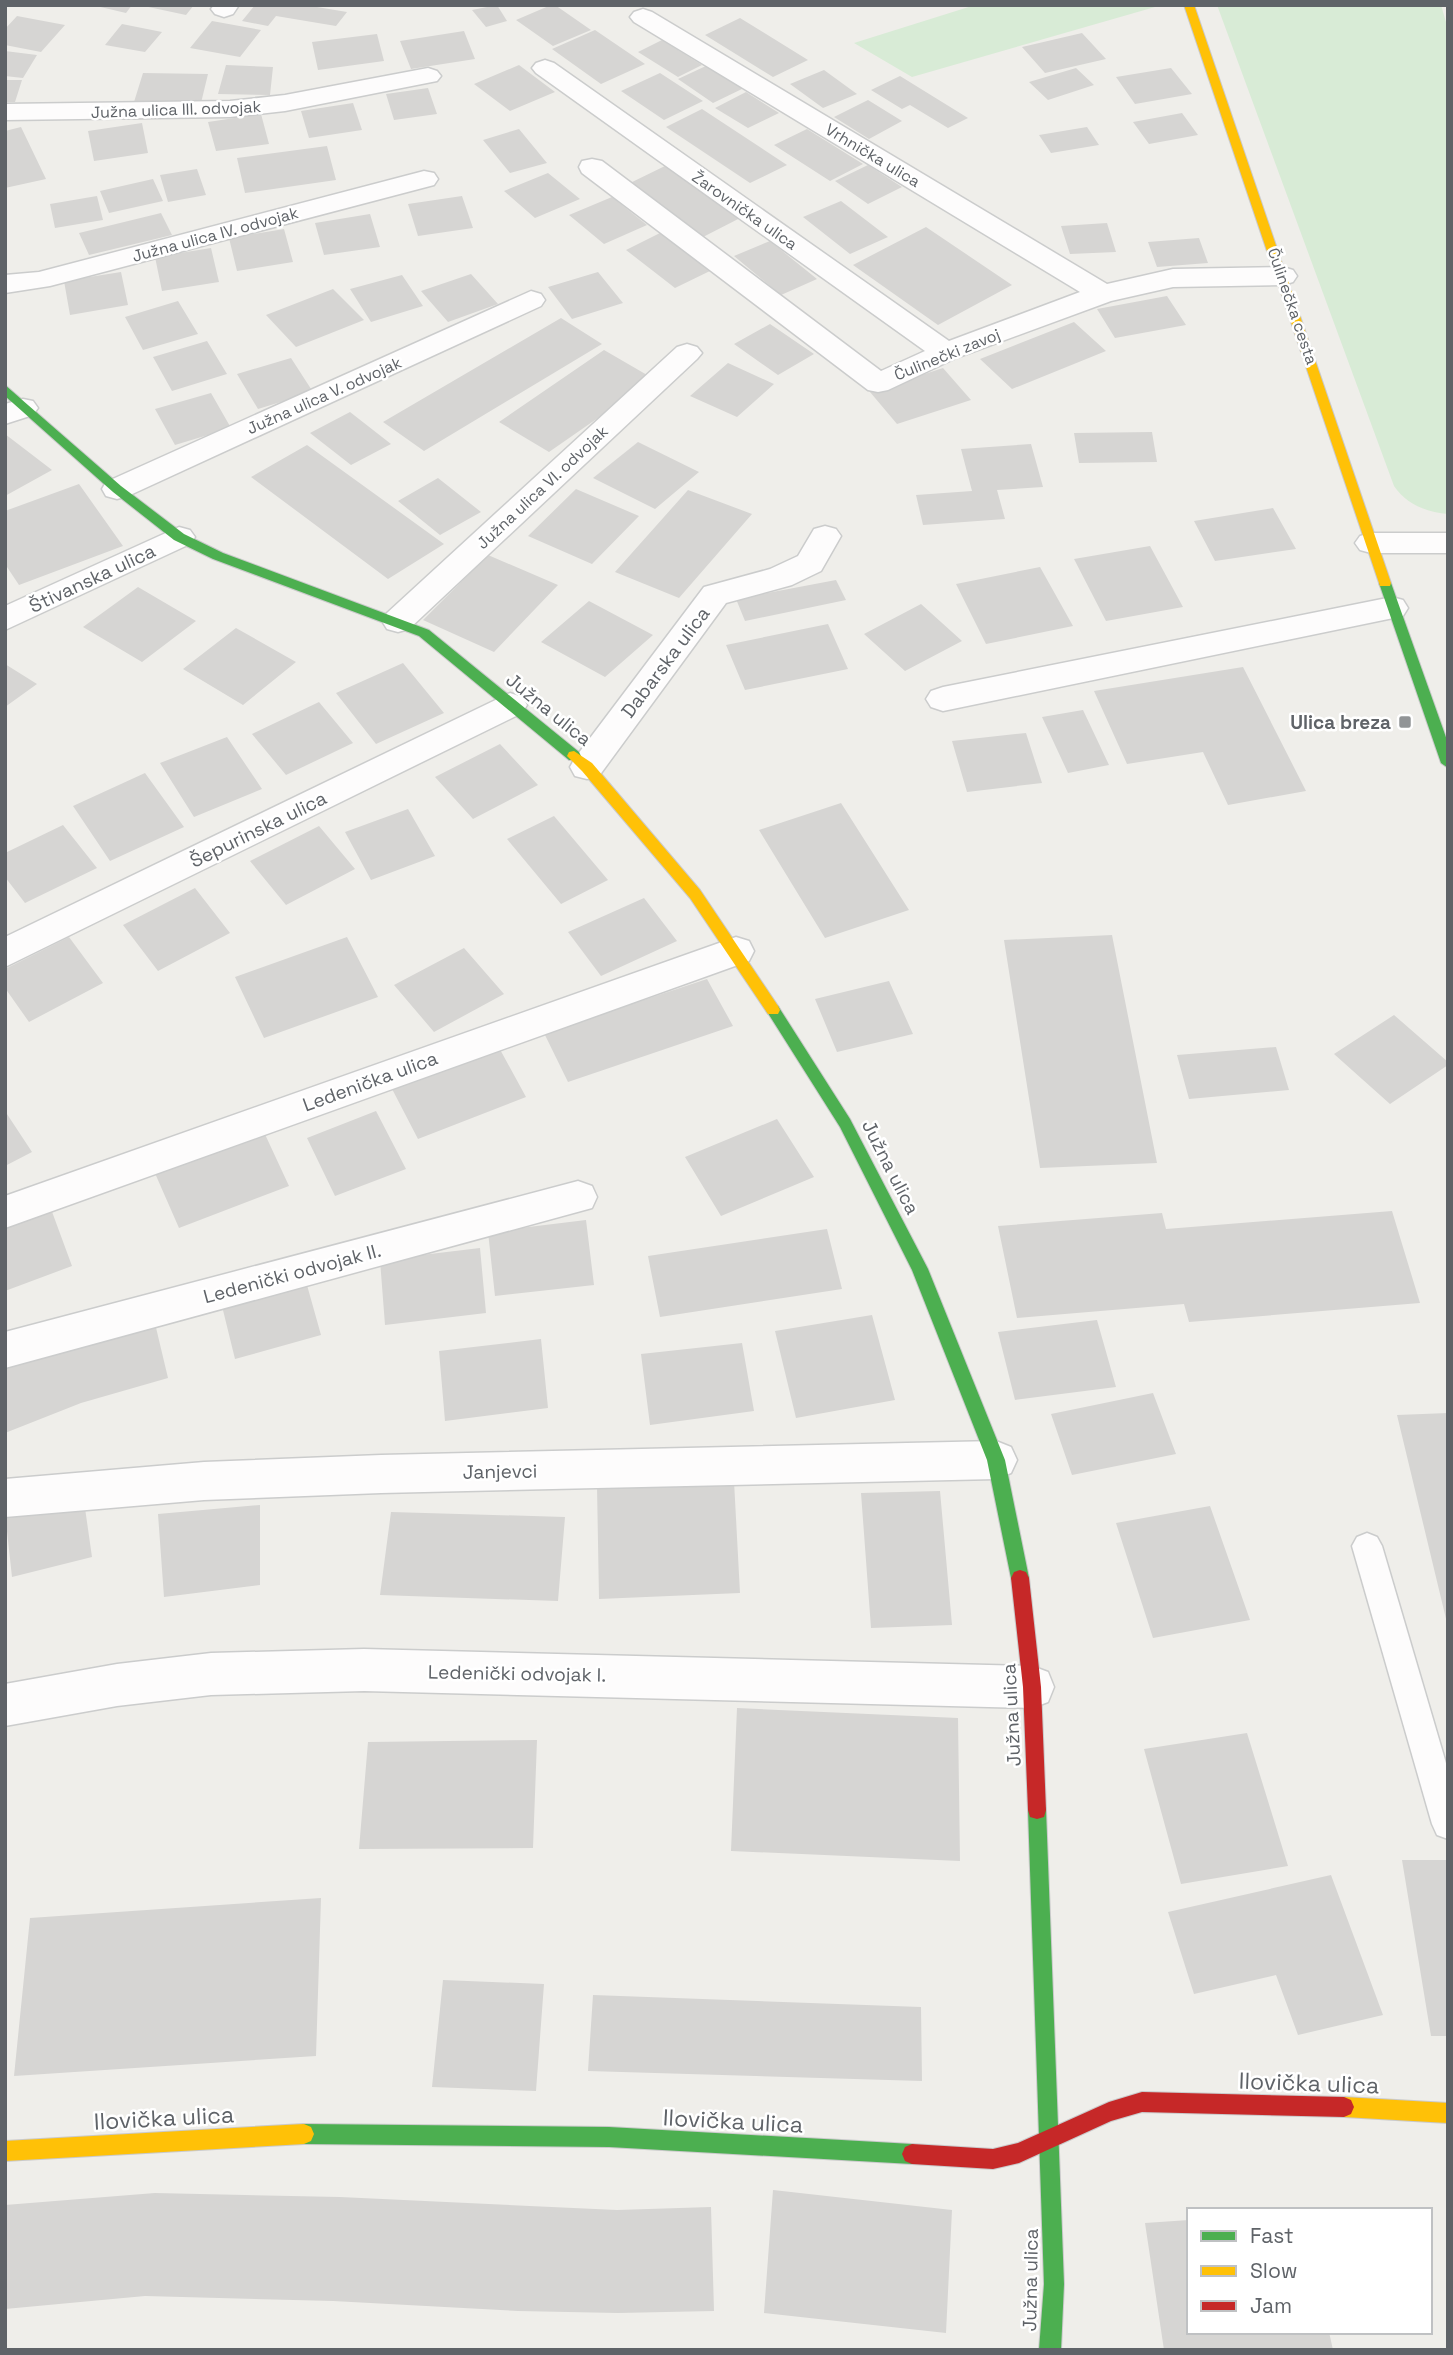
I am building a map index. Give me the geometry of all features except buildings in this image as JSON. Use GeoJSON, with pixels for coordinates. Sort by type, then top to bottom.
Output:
{"type":"FeatureCollection","features":[{"type":"Feature","properties":{"kind":"street","name":"Čulinečka cesta"},"geometry":{"type":"LineString","coordinates":[[1189,5],[1283,276],[1392,608],[1448,763]]}},
{"type":"Feature","properties":{"kind":"street","name":"Vrhnička ulica"},"geometry":{"type":"LineString","coordinates":[[643,17],[1103,295]]}},
{"type":"Feature","properties":{"kind":"street","name":"Žarovnička ulica"},"geometry":{"type":"LineString","coordinates":[[545,68],[946,352]]}},
{"type":"Feature","properties":{"kind":"street","name":"Južna ulica III. odvojak"},"geometry":{"type":"LineString","coordinates":[[5,112],[230,109],[285,103],[428,76]]}},
{"type":"Feature","properties":{"kind":"street","name":"Čulinečki zavoj"},"geometry":{"type":"LineString","coordinates":[[592,167],[878,383],[946,352],[1103,295],[1173,278],[1283,276]]}},
{"type":"Feature","properties":{"kind":"street","name":"Južna ulica IV. odvojak"},"geometry":{"type":"LineString","coordinates":[[5,284],[40,280],[424,179]]}},
{"type":"Feature","properties":{"kind":"street","name":"Južna ulica V. odvojak"},"geometry":{"type":"LineString","coordinates":[[117,489],[531,300]]}},
{"type":"Feature","properties":{"kind":"street","name":"Južna ulica VI. odvojak"},"geometry":{"type":"LineString","coordinates":[[398,621],[687,353]]}},
{"type":"Feature","properties":{"kind":"street","name":"Južna ulica"},"geometry":{"type":"LineString","coordinates":[[11,404],[179,537],[218,556],[398,621],[424,633],[587,767],[695,894],[736,951],[845,1124],[914,1256],[996,1460],[1020,1577],[1032,1687],[1050,2140],[1054,2284],[1050,2350]]}},
{"type":"Feature","properties":{"kind":"street","name":"Dabarska ulica"},"geometry":{"type":"LineString","coordinates":[[587,767],[715,595],[781,577],[810,563],[825,536]]}},
{"type":"Feature","properties":{"kind":"street","name":"Štivanska ulica"},"geometry":{"type":"LineString","coordinates":[[5,619],[179,537]]}},
{"type":"Feature","properties":{"kind":"street"},"geometry":{"type":"LineString","coordinates":[[1371,543],[1448,543]]}},
{"type":"Feature","properties":{"kind":"street"},"geometry":{"type":"LineString","coordinates":[[943,699],[1392,608]]}},
{"type":"Feature","properties":{"kind":"street","name":"Šepurinska ulica"},"geometry":{"type":"LineString","coordinates":[[5,953],[510,705]]}},
{"type":"Feature","properties":{"kind":"street","name":"Ledenička ulica"},"geometry":{"type":"LineString","coordinates":[[5,1212],[736,951]]}},
{"type":"Feature","properties":{"kind":"street","name":"Ledenički odvojak II."},"geometry":{"type":"LineString","coordinates":[[5,1350],[578,1197]]}},
{"type":"Feature","properties":{"kind":"street","name":"Janjevci"},"geometry":{"type":"LineString","coordinates":[[5,1499],[126,1486],[341,1475],[996,1460]]}},
{"type":"Feature","properties":{"kind":"street","name":"Ledenički odvojak I."},"geometry":{"type":"LineString","coordinates":[[5,1705],[117,1685],[211,1674],[364,1670],[1032,1687]]}},
{"type":"Feature","properties":{"kind":"street","name":"Ilovička ulica"},"geometry":{"type":"LineString","coordinates":[[5,2151],[319,2134],[609,2137],[993,2159],[1018,2153],[1109,2112],[1142,2102],[1296,2104],[1448,2113]]}},
{"type":"Feature","properties":{"kind":"lane"},"geometry":{"type":"LineString","coordinates":[[1367,1546],[1448,1824]]}},
{"type":"Feature","properties":{"kind":"green space"},"geometry":{"type":"Polygon","coordinates":[[[975,5],[1155,7],[912,77],[854,43],[975,5]]]}},
{"type":"Feature","properties":{"kind":"green space"},"geometry":{"type":"Polygon","coordinates":[[[1217,5],[1441,5],[1448,29],[1448,514],[1417,506],[1404,498],[1394,486],[1217,5]]]}},
{"type":"Feature","properties":{"kind":"traffic: fast"},"geometry":{"type":"LineString","coordinates":[[5,389],[117,489],[179,537],[218,556],[424,633],[574,756]]}},
{"type":"Feature","properties":{"kind":"traffic: fast"},"geometry":{"type":"LineString","coordinates":[[1385,583],[1448,763]]}},
{"type":"Feature","properties":{"kind":"traffic: fast"},"geometry":{"type":"LineString","coordinates":[[773,1010],[845,1123],[920,1269],[996,1460],[1020,1578]]}},
{"type":"Feature","properties":{"kind":"traffic: fast"},"geometry":{"type":"LineString","coordinates":[[1037,1810],[1054,2284],[1050,2350]]}},
{"type":"Feature","properties":{"kind":"traffic: fast"},"geometry":{"type":"LineString","coordinates":[[304,2134],[609,2137],[912,2154]]}},
{"type":"Feature","properties":{"kind":"traffic: slow"},"geometry":{"type":"LineString","coordinates":[[1189,5],[1385,583]]}},
{"type":"Feature","properties":{"kind":"traffic: slow"},"geometry":{"type":"LineString","coordinates":[[574,756],[587,767],[695,894],[773,1010]]}},
{"type":"Feature","properties":{"kind":"traffic: slow"},"geometry":{"type":"LineString","coordinates":[[1344,2107],[1448,2113]]}},
{"type":"Feature","properties":{"kind":"traffic: slow"},"geometry":{"type":"LineString","coordinates":[[5,2151],[304,2134]]}},
{"type":"Feature","properties":{"kind":"traffic: jam"},"geometry":{"type":"LineString","coordinates":[[1020,1578],[1032,1687],[1037,1810]]}},
{"type":"Feature","properties":{"kind":"traffic: jam"},"geometry":{"type":"LineString","coordinates":[[912,2154],[993,2159],[1019,2153],[1109,2112],[1142,2102],[1344,2107]]}},
{"type":"Feature","properties":{"kind":"place","name":"Ulica breza"},"geometry":{"type":"Point","coordinates":[1405,722]}}]}
